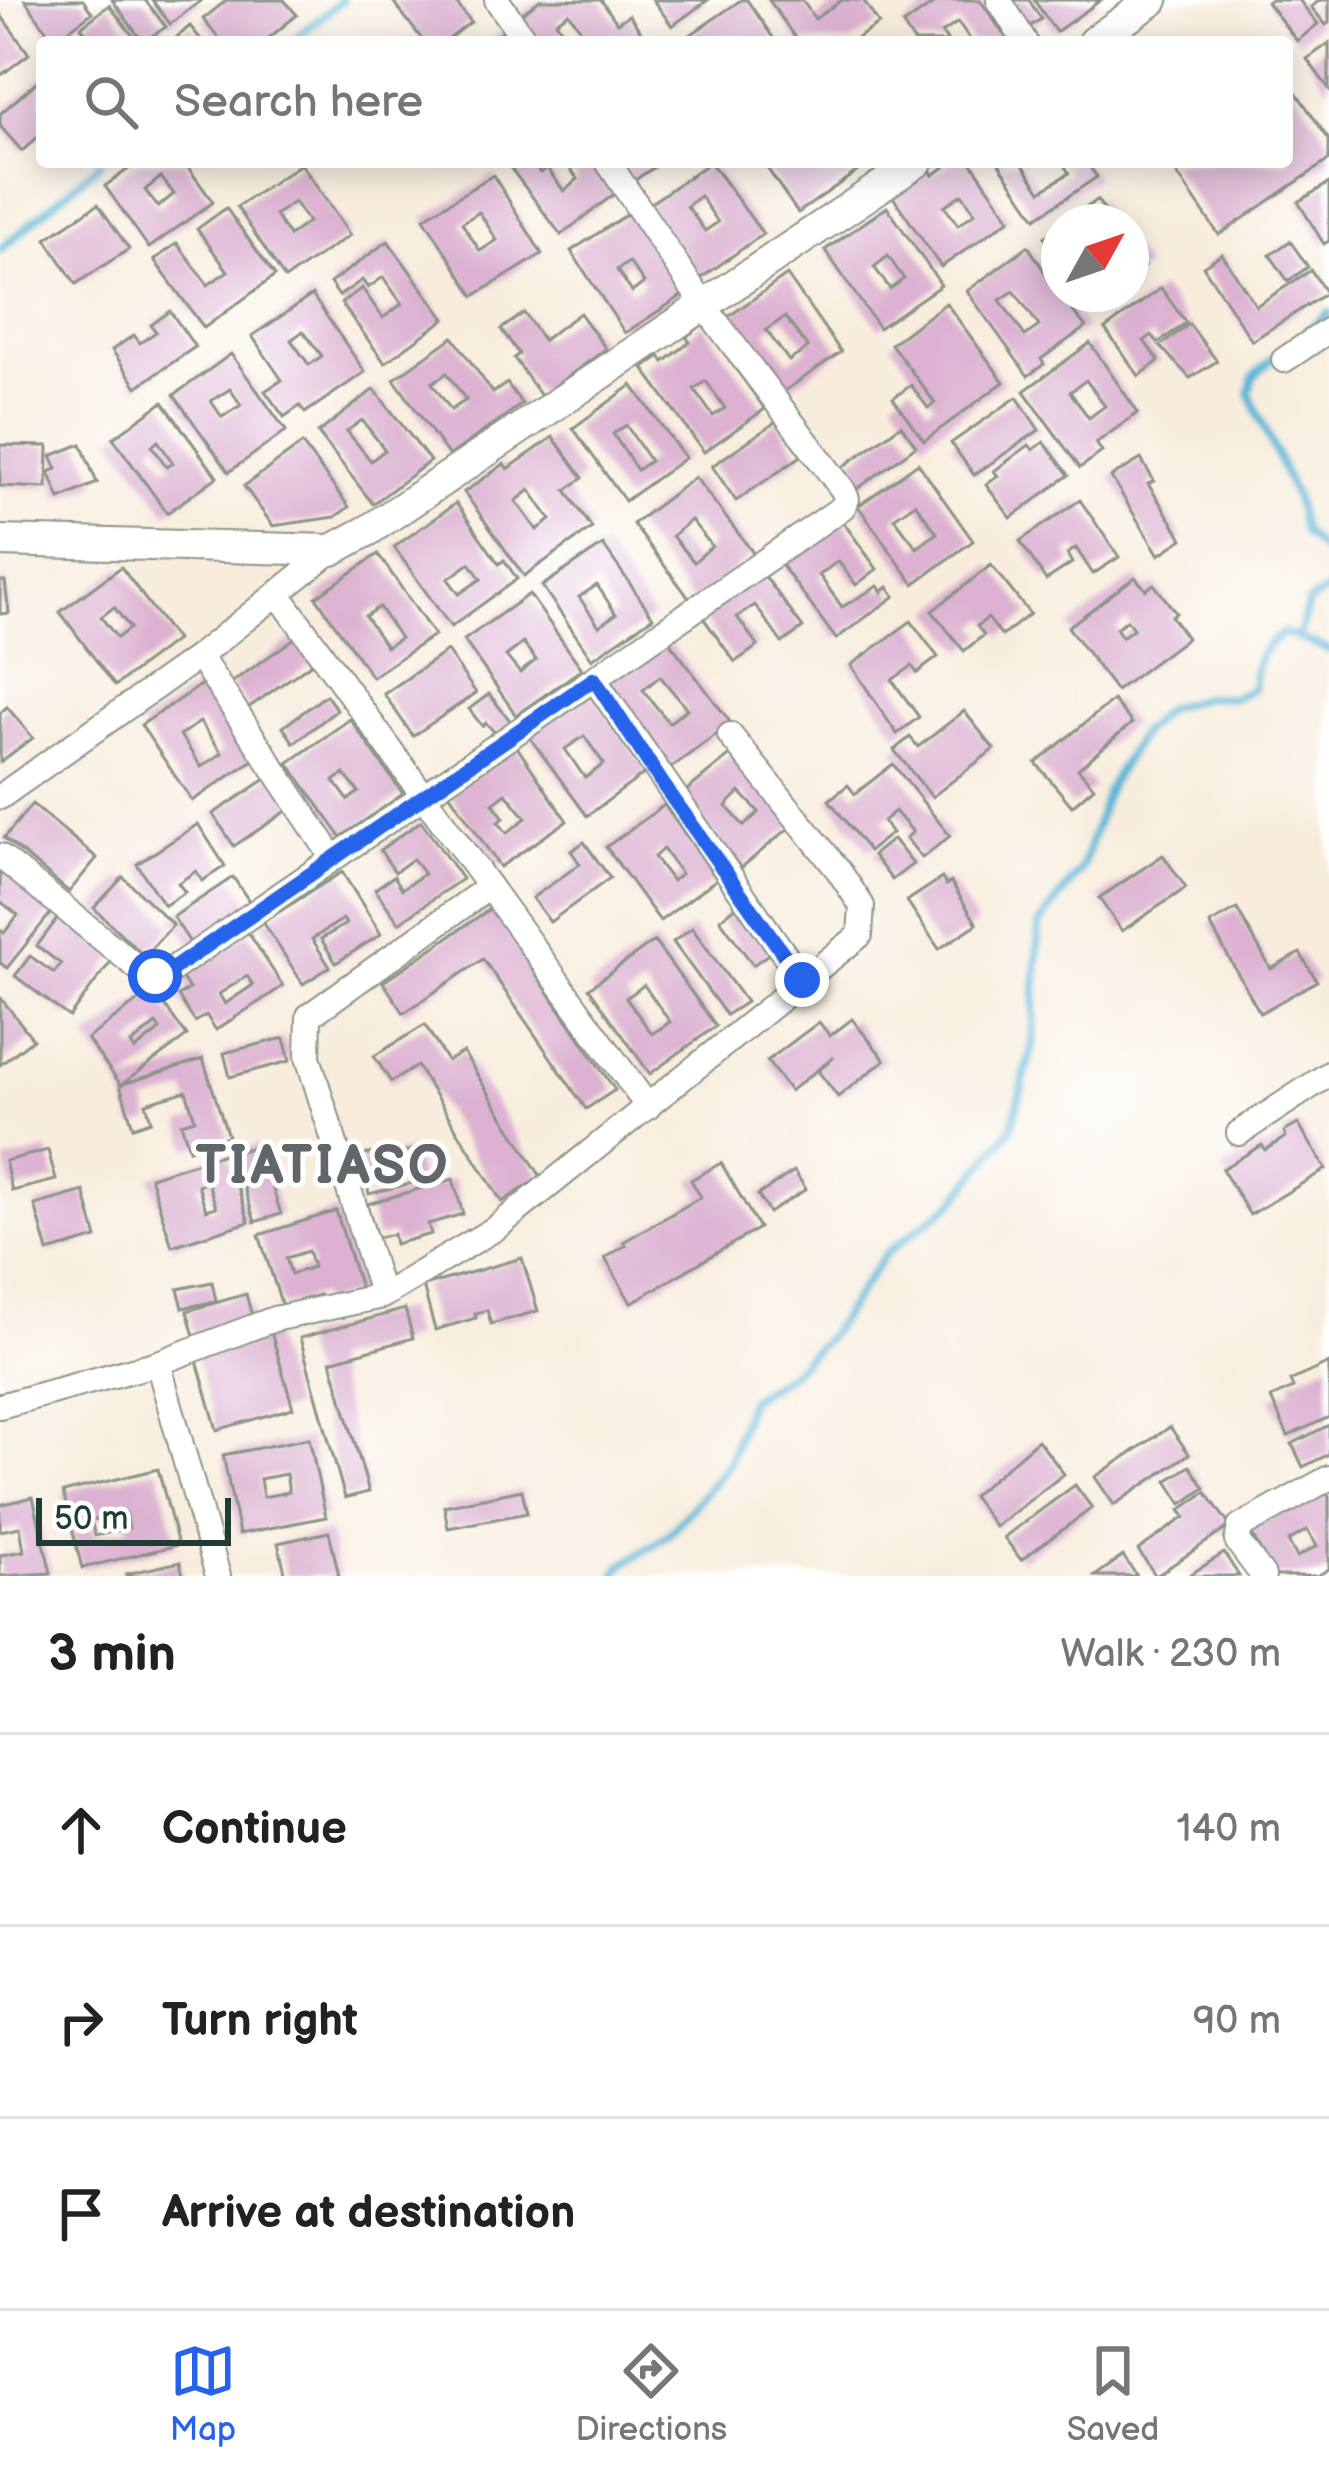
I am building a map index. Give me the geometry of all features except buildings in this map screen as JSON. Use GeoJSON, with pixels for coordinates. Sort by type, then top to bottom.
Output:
{"type":"FeatureCollection","features":[{"type":"Feature","properties":{"kind":"street"},"geometry":{"type":"LineString","coordinates":[[497,0],[522,36]]}},
{"type":"Feature","properties":{"kind":"street"},"geometry":{"type":"LineString","coordinates":[[999,0],[1021,36]]}},
{"type":"Feature","properties":{"kind":"street"},"geometry":{"type":"LineString","coordinates":[[1102,36],[1153,0]]}},
{"type":"Feature","properties":{"kind":"street"},"geometry":{"type":"LineString","coordinates":[[0,856],[143,972],[167,973],[843,507],[844,490],[705,307],[612,168]]}},
{"type":"Feature","properties":{"kind":"street"},"geometry":{"type":"LineString","coordinates":[[0,797],[199,656],[332,550],[369,530],[908,168]]}},
{"type":"Feature","properties":{"kind":"street"},"geometry":{"type":"LineString","coordinates":[[1284,360],[1329,330]]}},
{"type":"Feature","properties":{"kind":"street"},"geometry":{"type":"LineString","coordinates":[[0,541],[332,550]]}},
{"type":"Feature","properties":{"kind":"street"},"geometry":{"type":"LineString","coordinates":[[278,594],[649,1108]]}},
{"type":"Feature","properties":{"kind":"street"},"geometry":{"type":"LineString","coordinates":[[199,656],[333,858]]}},
{"type":"Feature","properties":{"kind":"street"},"geometry":{"type":"LineString","coordinates":[[594,679],[802,980]]}},
{"type":"Feature","properties":{"kind":"street"},"geometry":{"type":"LineString","coordinates":[[0,1406],[158,1363],[274,1319],[382,1296],[496,1228],[860,935],[862,906],[730,735]]}},
{"type":"Feature","properties":{"kind":"street"},"geometry":{"type":"LineString","coordinates":[[382,1296],[308,1057],[310,1016],[489,887]]}},
{"type":"Feature","properties":{"kind":"street"},"geometry":{"type":"LineString","coordinates":[[1239,1133],[1329,1074]]}},
{"type":"Feature","properties":{"kind":"street"},"geometry":{"type":"LineString","coordinates":[[158,1363],[218,1576]]}},
{"type":"Feature","properties":{"kind":"street"},"geometry":{"type":"LineString","coordinates":[[1263,1576],[1237,1541],[1240,1527],[1329,1478]]}},
{"type":"Feature","properties":{"kind":"waterway"},"geometry":{"type":"LineString","coordinates":[[298,36],[342,0]]}},
{"type":"Feature","properties":{"kind":"waterway"},"geometry":{"type":"LineString","coordinates":[[0,250],[94,168]]}},
{"type":"Feature","properties":{"kind":"waterway"},"geometry":{"type":"LineString","coordinates":[[1307,331],[1329,313]]}},
{"type":"Feature","properties":{"kind":"waterway"},"geometry":{"type":"LineString","coordinates":[[1276,355],[1253,377],[1249,393],[1295,498],[1303,532],[1329,557]]}},
{"type":"Feature","properties":{"kind":"waterway"},"geometry":{"type":"LineString","coordinates":[[1298,637],[1309,602],[1329,590]]}},
{"type":"Feature","properties":{"kind":"waterway"},"geometry":{"type":"LineString","coordinates":[[615,1576],[621,1566],[668,1535],[728,1465],[749,1399],[789,1374],[827,1338],[886,1253],[954,1202],[1012,1127],[1033,1044],[1039,925],[1082,868],[1108,788],[1142,732],[1167,708],[1206,697],[1234,698],[1253,688],[1260,656],[1284,633],[1329,650]]}},
{"type":"Feature","properties":{"kind":"district","name":"TIATIASO"},"geometry":{"type":"Point","coordinates":[323,1164]}},
{"type":"Feature","properties":{"kind":"route"},"geometry":{"type":"LineString","coordinates":[[155,976],[167,973],[594,679],[802,980]]}}]}
